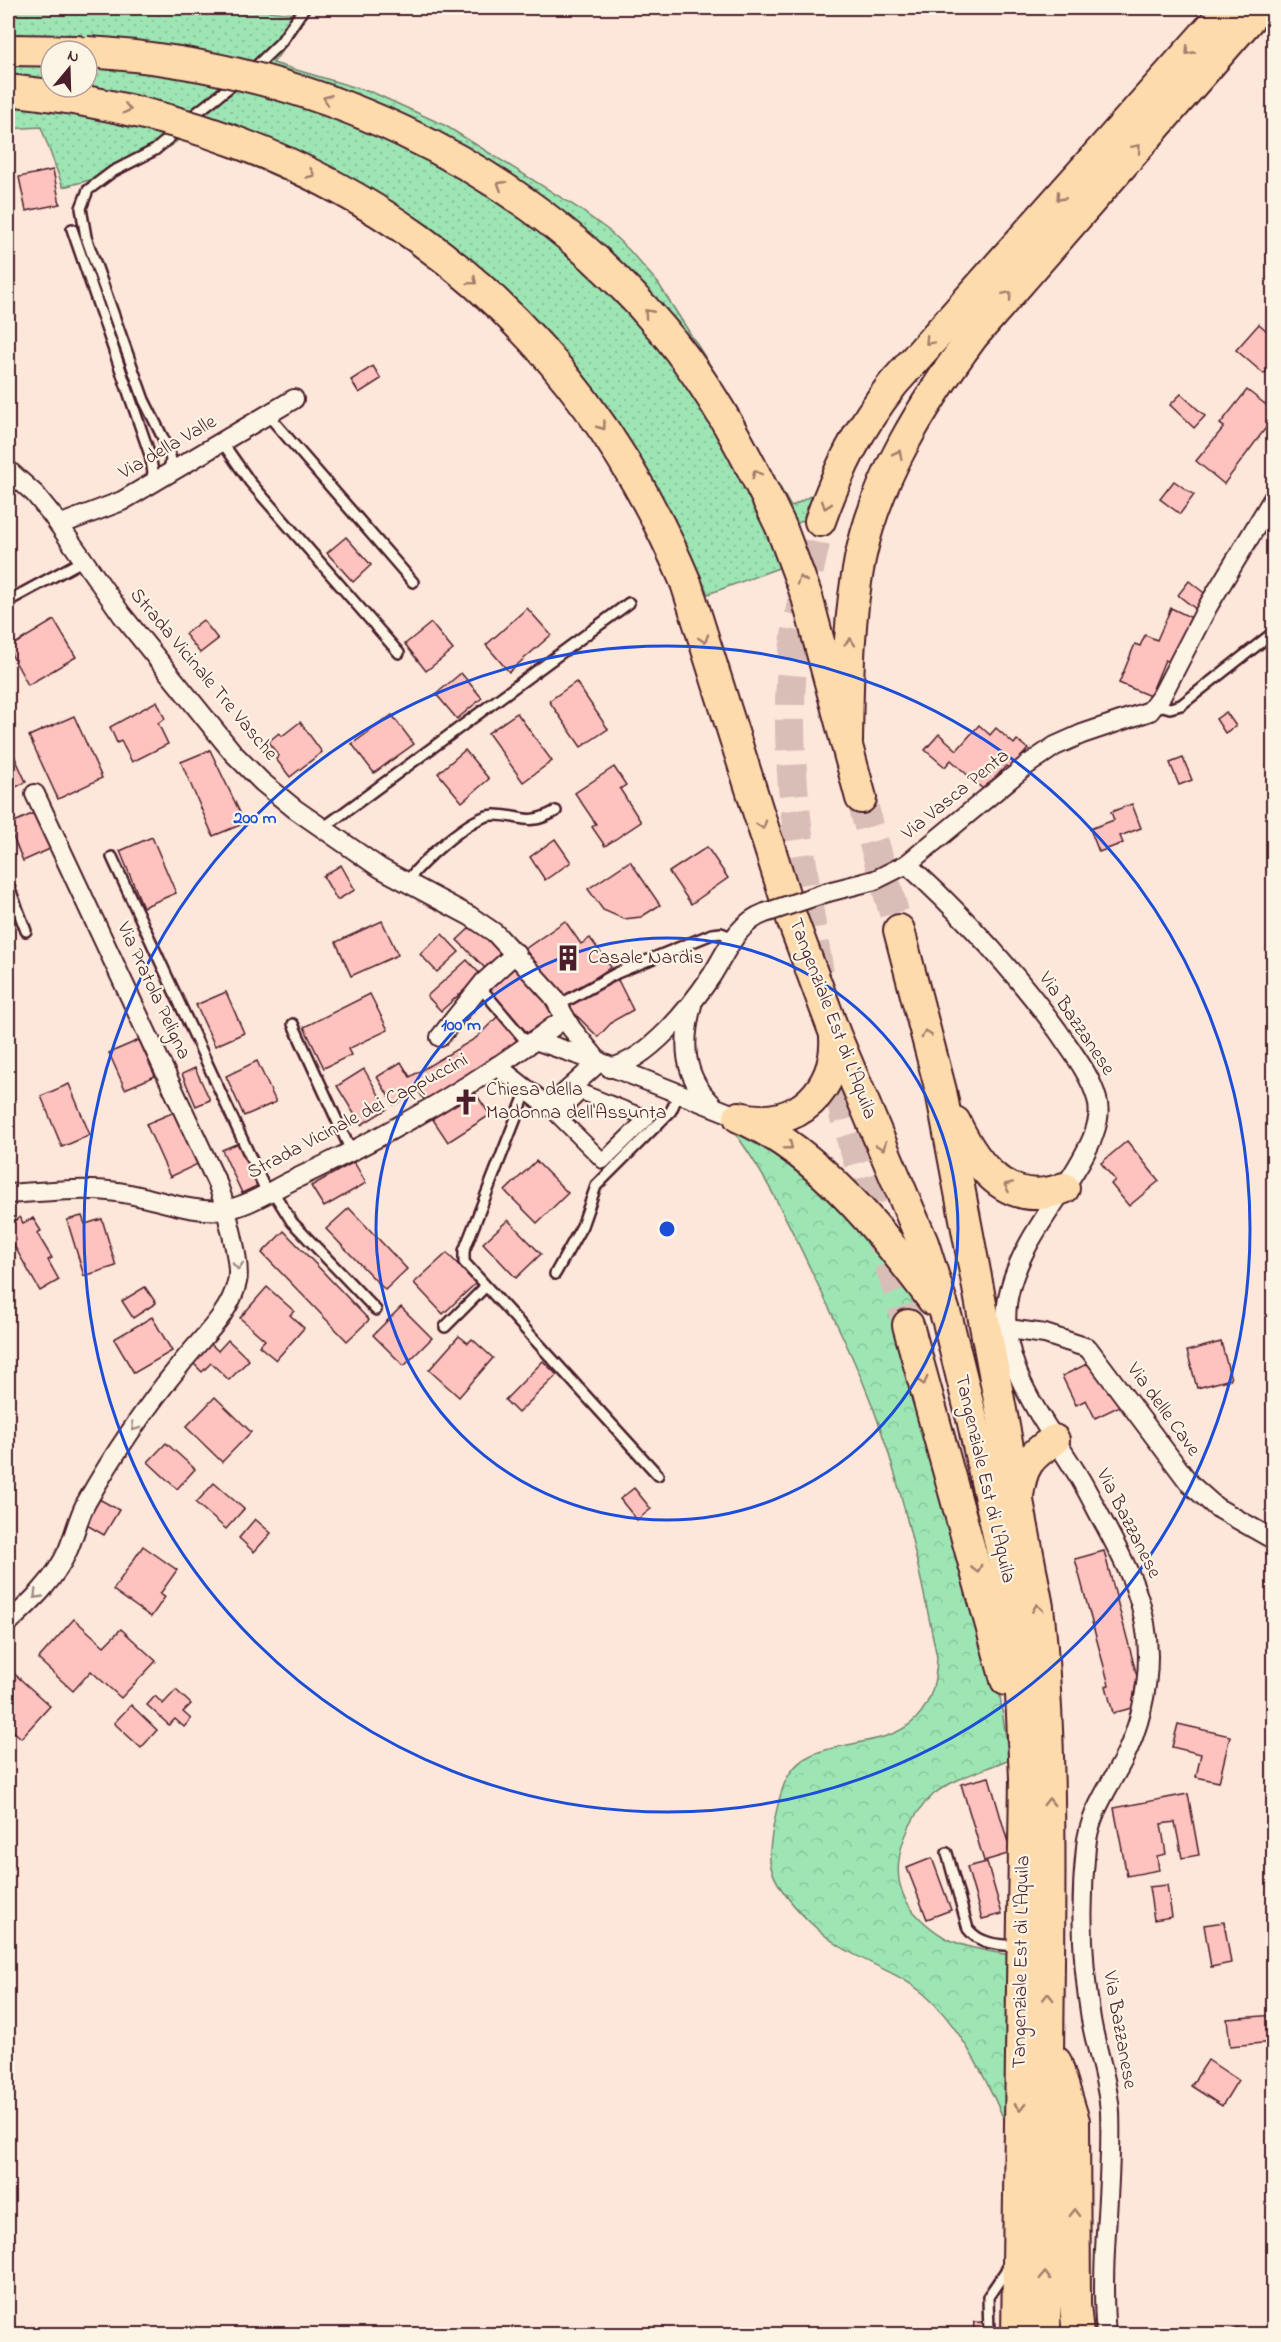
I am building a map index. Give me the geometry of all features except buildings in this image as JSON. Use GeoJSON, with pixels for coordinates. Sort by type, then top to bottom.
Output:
{"type":"FeatureCollection","features":[{"type":"Feature","properties":{"kind":"highway"},"geometry":{"type":"LineString","coordinates":[[820,521],[838,469],[852,444],[893,384],[1228,8]]}},
{"type":"Feature","properties":{"kind":"highway"},"geometry":{"type":"LineString","coordinates":[[847,742],[848,655],[860,557],[891,468],[912,426],[936,386],[973,336],[1259,8]]}},
{"type":"Feature","properties":{"kind":"highway"},"geometry":{"type":"LineString","coordinates":[[8,50],[39,50]]}},
{"type":"Feature","properties":{"kind":"highway"},"geometry":{"type":"LineString","coordinates":[[99,53],[185,62],[306,92],[395,126],[507,189],[591,255],[664,331],[730,427],[781,527],[807,597],[861,798]]}},
{"type":"Feature","properties":{"kind":"highway","name":"Tangenziale Est di L'Aquila"},"geometry":{"type":"LineString","coordinates":[[8,90],[102,103],[208,131],[329,182],[382,213],[442,255],[496,301],[535,341],[597,418],[644,493],[663,529],[686,583],[792,919],[835,1034],[920,1236],[948,1322],[973,1422],[1006,1575],[1020,1653],[1025,1778],[1017,2334]]}},
{"type":"Feature","properties":{"kind":"highway","name":"Tangenziale Est di L'Aquila"},"geometry":{"type":"LineString","coordinates":[[899,930],[941,1091],[1038,1607],[1046,1680],[1049,1761],[1044,2334]]}},
{"type":"Feature","properties":{"kind":"highway"},"geometry":{"type":"LineString","coordinates":[[727,1112],[758,1120],[778,1118],[813,1100],[826,1084],[833,1068],[835,1034]]}},
{"type":"Feature","properties":{"kind":"highway"},"geometry":{"type":"LineString","coordinates":[[941,1091],[974,1156],[999,1182],[1011,1189],[1036,1194],[1064,1188]]}},
{"type":"Feature","properties":{"kind":"highway"},"geometry":{"type":"LineString","coordinates":[[727,1112],[781,1139],[859,1210],[906,1264],[948,1322]]}},
{"type":"Feature","properties":{"kind":"highway"},"geometry":{"type":"LineString","coordinates":[[909,1324],[991,1622],[1025,1778]]}},
{"type":"Feature","properties":{"kind":"highway"},"geometry":{"type":"LineString","coordinates":[[1017,1502],[1021,1474],[1027,1463],[1034,1453],[1054,1440]]}},
{"type":"Feature","properties":{"kind":"highway"},"geometry":{"type":"LineString","coordinates":[[1048,2040],[1066,2089],[1074,2121],[1075,2305],[1078,2334]]}},
{"type":"Feature","properties":{"kind":"street","name":"Via della Valle"},"geometry":{"type":"LineString","coordinates":[[59,525],[110,507],[294,399]]}},
{"type":"Feature","properties":{"kind":"street","name":"Strada Vicinale Tre Vasche"},"geometry":{"type":"LineString","coordinates":[[8,470],[35,494],[59,525],[82,561],[234,754],[276,795],[323,828],[406,883],[487,926],[516,953],[605,1065]]}},
{"type":"Feature","properties":{"kind":"street"},"geometry":{"type":"LineString","coordinates":[[1156,704],[1208,606],[1274,497]]}},
{"type":"Feature","properties":{"kind":"street","name":"Via Vasca Penta"},"geometry":{"type":"LineString","coordinates":[[558,1106],[605,1065],[618,1065],[653,1043],[693,1001],[734,938],[748,921],[828,892],[875,880],[907,864],[1041,755],[1074,737],[1145,713],[1156,704]]}},
{"type":"Feature","properties":{"kind":"street","name":"Via Pratola Peligna"},"geometry":{"type":"LineString","coordinates":[[35,794],[218,1185],[225,1210]]}},
{"type":"Feature","properties":{"kind":"street","name":"Via Bazzanese"},"geometry":{"type":"LineString","coordinates":[[907,864],[968,922],[1014,973],[1067,1044],[1093,1088],[1099,1112],[1095,1132],[1086,1153],[1013,1277],[1007,1305],[1008,1329],[1018,1375],[1054,1440],[1076,1473],[1131,1574],[1143,1606],[1148,1649],[1146,1689],[1141,1710],[1126,1753],[1098,1803],[1088,1832],[1085,1852],[1086,1984],[1110,2112],[1104,2257],[1106,2334]]}},
{"type":"Feature","properties":{"kind":"street"},"geometry":{"type":"LineString","coordinates":[[440,1037],[480,987],[516,953]]}},
{"type":"Feature","properties":{"kind":"street"},"geometry":{"type":"LineString","coordinates":[[693,1001],[685,1037],[688,1066],[697,1087],[727,1112]]}},
{"type":"Feature","properties":{"kind":"street","name":"Strada Vicinale dei Cappuccini"},"geometry":{"type":"LineString","coordinates":[[225,1210],[270,1192],[351,1151],[497,1066],[532,1042],[562,1011]]}},
{"type":"Feature","properties":{"kind":"street"},"geometry":{"type":"LineString","coordinates":[[532,1042],[605,1065],[727,1112]]}},
{"type":"Feature","properties":{"kind":"street"},"geometry":{"type":"LineString","coordinates":[[497,1066],[549,1107],[558,1106],[557,1115],[603,1161],[631,1142],[647,1118],[581,1092],[573,1093]]}},
{"type":"Feature","properties":{"kind":"street"},"geometry":{"type":"LineString","coordinates":[[8,1194],[107,1191],[204,1209],[225,1210],[239,1265],[237,1282],[229,1304],[179,1366],[111,1461],[84,1507],[68,1550],[55,1572],[39,1593],[8,1623]]}},
{"type":"Feature","properties":{"kind":"street","name":"Via delle Cave"},"geometry":{"type":"LineString","coordinates":[[1008,1329],[1045,1334],[1088,1348],[1190,1484],[1209,1502],[1274,1540]]}},
{"type":"Feature","properties":{"kind":"lane"},"geometry":{"type":"LineString","coordinates":[[168,475],[170,452],[144,400],[86,237],[81,212],[82,200],[88,190],[106,176],[163,144],[195,111],[264,61],[281,42],[304,8]]}},
{"type":"Feature","properties":{"kind":"lane"},"geometry":{"type":"LineString","coordinates":[[72,229],[150,455],[153,472],[151,485]]}},
{"type":"Feature","properties":{"kind":"lane"},"geometry":{"type":"LineString","coordinates":[[268,415],[413,582]]}},
{"type":"Feature","properties":{"kind":"lane"},"geometry":{"type":"LineString","coordinates":[[222,442],[250,482],[399,653]]}},
{"type":"Feature","properties":{"kind":"lane"},"geometry":{"type":"LineString","coordinates":[[8,600],[82,561]]}},
{"type":"Feature","properties":{"kind":"lane"},"geometry":{"type":"LineString","coordinates":[[323,828],[629,603]]}},
{"type":"Feature","properties":{"kind":"lane"},"geometry":{"type":"LineString","coordinates":[[1156,704],[1170,708],[1181,705],[1274,632]]}},
{"type":"Feature","properties":{"kind":"lane"},"geometry":{"type":"LineString","coordinates":[[406,883],[428,856],[482,818],[496,815],[530,821],[556,811]]}},
{"type":"Feature","properties":{"kind":"lane"},"geometry":{"type":"LineString","coordinates":[[112,857],[270,1192],[286,1216],[376,1310]]}},
{"type":"Feature","properties":{"kind":"lane"},"geometry":{"type":"LineString","coordinates":[[8,884],[26,931]]}},
{"type":"Feature","properties":{"kind":"lane"},"geometry":{"type":"LineString","coordinates":[[562,1011],[617,973],[712,934],[726,934],[734,938]]}},
{"type":"Feature","properties":{"kind":"lane"},"geometry":{"type":"LineString","coordinates":[[480,987],[532,1042]]}},
{"type":"Feature","properties":{"kind":"lane"},"geometry":{"type":"LineString","coordinates":[[292,1024],[351,1151]]}},
{"type":"Feature","properties":{"kind":"lane"},"geometry":{"type":"LineString","coordinates":[[527,1090],[463,1253],[465,1263],[658,1475]]}},
{"type":"Feature","properties":{"kind":"lane"},"geometry":{"type":"LineString","coordinates":[[555,1274],[582,1226],[596,1186],[631,1142],[672,1110],[679,1093]]}},
{"type":"Feature","properties":{"kind":"lane"},"geometry":{"type":"LineString","coordinates":[[445,1327],[485,1287]]}},
{"type":"Feature","properties":{"kind":"lane"},"geometry":{"type":"LineString","coordinates":[[947,1853],[965,1924],[972,1934],[988,1943],[1023,1946]]}},
{"type":"Feature","properties":{"kind":"lane"},"geometry":{"type":"LineString","coordinates":[[989,2334],[988,2297],[1017,2254]]}},
{"type":"Feature","properties":{"kind":"green space"},"geometry":{"type":"Polygon","coordinates":[[[8,8],[234,8],[308,15],[273,63],[374,93],[446,126],[578,208],[608,230],[629,250],[658,283],[736,406],[791,507],[817,492],[809,518],[769,536],[781,567],[708,594],[701,578],[672,588],[620,481],[601,446],[585,423],[513,340],[472,300],[430,265],[386,234],[290,182],[180,139],[139,164],[63,187],[41,127],[8,129],[8,8]]]}},
{"type":"Feature","properties":{"kind":"green space"},"geometry":{"type":"Polygon","coordinates":[[[729,1125],[783,1149],[909,1284],[922,1321],[897,1326],[996,1668],[1009,1759],[951,1783],[925,1803],[904,1840],[898,1868],[899,1881],[910,1907],[920,1919],[938,1933],[968,1946],[1010,1955],[1008,2129],[973,2057],[937,2007],[914,1986],[848,1951],[819,1930],[789,1900],[771,1867],[770,1848],[774,1822],[787,1778],[802,1760],[823,1751],[896,1732],[917,1718],[931,1694],[937,1657],[905,1512],[873,1407],[847,1346],[783,1212],[753,1159],[729,1125]]]}},
{"type":"Feature","properties":{"kind":"tunnel"},"geometry":{"type":"LineString","coordinates":[[819,973],[795,808],[790,710],[796,638],[820,521]]}},
{"type":"Feature","properties":{"kind":"tunnel"},"geometry":{"type":"LineString","coordinates":[[861,798],[899,930]]}},
{"type":"Feature","properties":{"kind":"tunnel"},"geometry":{"type":"LineString","coordinates":[[832,1046],[845,1118],[908,1325]]}},
{"type":"Feature","properties":{"kind":"place","name":"Casale Nardis"},"geometry":{"type":"Point","coordinates":[568,958]}},
{"type":"Feature","properties":{"kind":"place","name":"Chiesa della Madonna dell'Assunta"},"geometry":{"type":"Point","coordinates":[466,1102]}}]}
